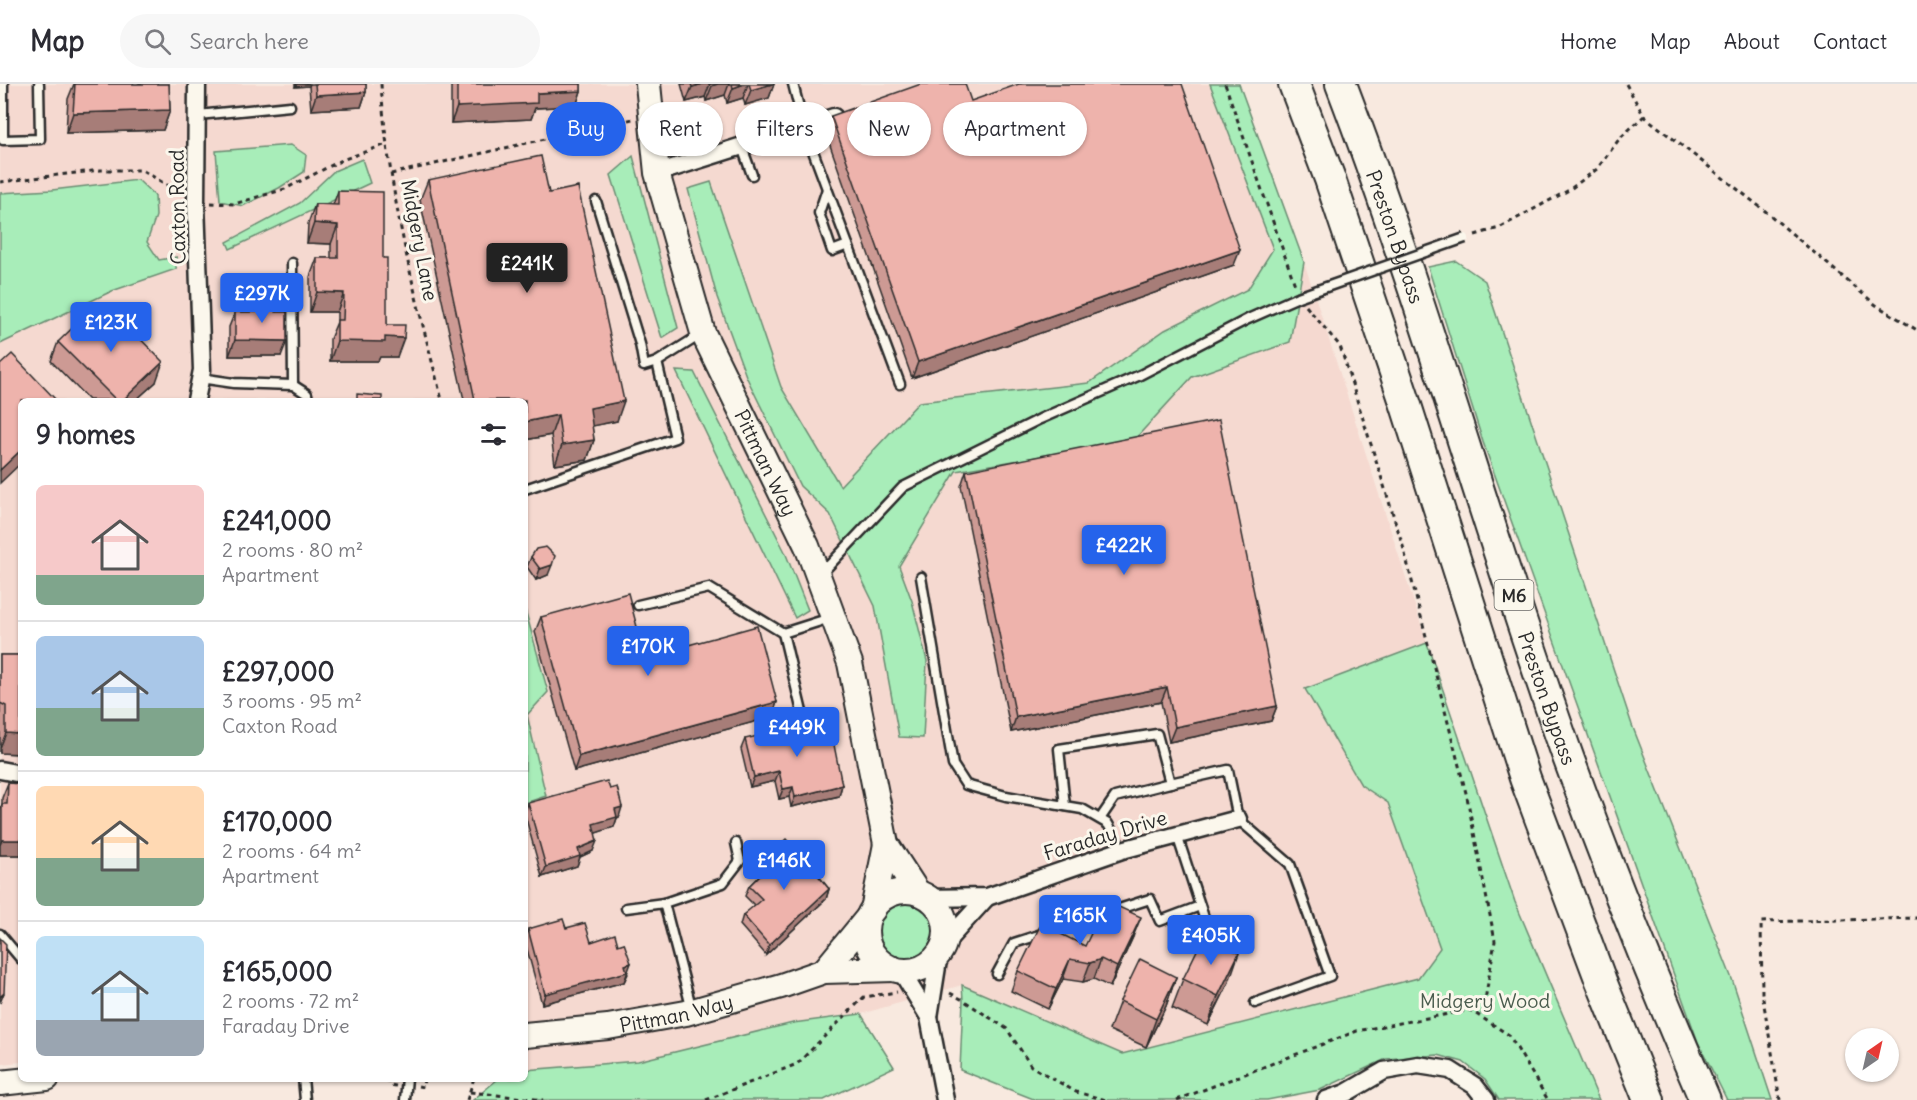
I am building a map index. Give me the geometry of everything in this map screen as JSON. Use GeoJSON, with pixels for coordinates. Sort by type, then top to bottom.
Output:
{"type":"FeatureCollection","features":[{"type":"Feature","properties":{"kind":"highway","name":"M6"},"geometry":{"type":"LineString","coordinates":[[1294,84],[1330,179],[1400,385],[1525,777],[1601,981],[1649,1100]]}},
{"type":"Feature","properties":{"kind":"highway","name":"Preston Bypass"},"geometry":{"type":"LineString","coordinates":[[1341,84],[1367,151],[1422,310],[1568,757],[1649,970],[1705,1100]]}},
{"type":"Feature","properties":{"kind":"street","name":"Caxton Road"},"geometry":{"type":"LineString","coordinates":[[196,398],[202,370],[196,202],[197,84]]}},
{"type":"Feature","properties":{"kind":"street","name":"Pittman Way"},"geometry":{"type":"LineString","coordinates":[[648,84],[649,102]]}},
{"type":"Feature","properties":{"kind":"street"},"geometry":{"type":"LineString","coordinates":[[835,117],[839,116]]}},
{"type":"Feature","properties":{"kind":"street"},"geometry":{"type":"LineString","coordinates":[[657,173],[735,149]]}},
{"type":"Feature","properties":{"kind":"street","name":"Pittman Way"},"geometry":{"type":"LineString","coordinates":[[655,156],[657,173],[703,333],[807,546],[850,663],[886,844],[871,913],[824,970]]}},
{"type":"Feature","properties":{"kind":"street"},"geometry":{"type":"LineString","coordinates":[[0,770],[18,773]]}},
{"type":"Feature","properties":{"kind":"street","name":"Faraday Drive"},"geometry":{"type":"LineString","coordinates":[[923,895],[987,897],[1122,850],[1238,819]]}},
{"type":"Feature","properties":{"kind":"street","name":"Pittman Way"},"geometry":{"type":"LineString","coordinates":[[886,844],[923,895]]}},
{"type":"Feature","properties":{"kind":"street"},"geometry":{"type":"LineString","coordinates":[[929,1017],[902,976],[882,963],[873,953],[868,942],[867,928],[871,913],[881,900],[892,894],[905,891],[923,895],[937,906],[944,917],[946,930],[929,1017],[945,1100]]}},
{"type":"Feature","properties":{"kind":"street","name":"Faraday Drive"},"geometry":{"type":"LineString","coordinates":[[942,948],[987,897]]}},
{"type":"Feature","properties":{"kind":"street"},"geometry":{"type":"LineString","coordinates":[[902,976],[932,962],[942,948]]}},
{"type":"Feature","properties":{"kind":"street","name":"Pittman Way"},"geometry":{"type":"LineString","coordinates":[[528,1035],[608,1027],[693,1011],[781,986],[824,970],[902,976]]}},
{"type":"Feature","properties":{"kind":"street"},"geometry":{"type":"LineString","coordinates":[[1326,1100],[1346,1093],[1384,1071],[1418,1065],[1450,1070],[1475,1086],[1486,1100]]}},
{"type":"Feature","properties":{"kind":"street"},"geometry":{"type":"LineString","coordinates":[[0,1083],[18,1081]]}},
{"type":"Feature","properties":{"kind":"lane"},"geometry":{"type":"LineString","coordinates":[[3,84],[3,140],[40,139],[39,84]]}},
{"type":"Feature","properties":{"kind":"lane"},"geometry":{"type":"LineString","coordinates":[[793,84],[798,102]]}},
{"type":"Feature","properties":{"kind":"lane"},"geometry":{"type":"LineString","coordinates":[[198,115],[290,106]]}},
{"type":"Feature","properties":{"kind":"lane"},"geometry":{"type":"LineString","coordinates":[[745,156],[752,175]]}},
{"type":"Feature","properties":{"kind":"lane"},"geometry":{"type":"LineString","coordinates":[[815,156],[900,384]]}},
{"type":"Feature","properties":{"kind":"lane"},"geometry":{"type":"LineString","coordinates":[[827,189],[819,213],[832,251],[848,245]]}},
{"type":"Feature","properties":{"kind":"lane"},"geometry":{"type":"LineString","coordinates":[[596,201],[640,344],[644,366],[657,362],[703,333]]}},
{"type":"Feature","properties":{"kind":"lane"},"geometry":{"type":"LineString","coordinates":[[819,576],[903,487],[1040,420],[1140,375],[1248,319],[1298,297],[1465,238]]}},
{"type":"Feature","properties":{"kind":"lane"},"geometry":{"type":"LineString","coordinates":[[292,263],[294,385]]}},
{"type":"Feature","properties":{"kind":"lane"},"geometry":{"type":"LineString","coordinates":[[528,488],[675,438],[657,362]]}},
{"type":"Feature","properties":{"kind":"lane"},"geometry":{"type":"LineString","coordinates":[[200,378],[234,383],[294,385],[308,394],[308,398]]}},
{"type":"Feature","properties":{"kind":"lane"},"geometry":{"type":"LineString","coordinates":[[921,577],[953,765],[966,785],[1006,796],[1082,809],[1108,824],[1122,850]]}},
{"type":"Feature","properties":{"kind":"lane"},"geometry":{"type":"LineString","coordinates":[[638,605],[709,588],[783,633],[802,712]]}},
{"type":"Feature","properties":{"kind":"lane"},"geometry":{"type":"LineString","coordinates":[[783,633],[833,617]]}},
{"type":"Feature","properties":{"kind":"lane"},"geometry":{"type":"LineString","coordinates":[[1065,806],[1059,749],[1156,734],[1170,783]]}},
{"type":"Feature","properties":{"kind":"lane"},"geometry":{"type":"LineString","coordinates":[[1100,819],[1115,797],[1228,770],[1238,819],[1290,864],[1330,976],[1255,1003]]}},
{"type":"Feature","properties":{"kind":"lane"},"geometry":{"type":"LineString","coordinates":[[1178,835],[1217,956]]}},
{"type":"Feature","properties":{"kind":"lane"},"geometry":{"type":"LineString","coordinates":[[626,908],[664,903],[723,883],[740,861],[736,843]]}},
{"type":"Feature","properties":{"kind":"lane"},"geometry":{"type":"LineString","coordinates":[[997,974],[1014,943],[1150,899],[1160,921],[1200,906]]}},
{"type":"Feature","properties":{"kind":"lane"},"geometry":{"type":"LineString","coordinates":[[664,903],[693,1011]]}},
{"type":"Feature","properties":{"kind":"lane"},"geometry":{"type":"LineString","coordinates":[[0,934],[18,955]]}},
{"type":"Feature","properties":{"kind":"lane"},"geometry":{"type":"LineString","coordinates":[[303,1082],[305,1100]]}},
{"type":"Feature","properties":{"kind":"lane"},"geometry":{"type":"LineString","coordinates":[[405,1100],[407,1082]]}},
{"type":"Feature","properties":{"kind":"path","name":"Midgery Lane"},"geometry":{"type":"LineString","coordinates":[[381,84],[383,118],[398,220],[442,398]]}},
{"type":"Feature","properties":{"kind":"path"},"geometry":{"type":"LineString","coordinates":[[1225,84],[1298,297],[1340,346],[1403,546],[1467,797],[1495,941],[1482,1018]]}},
{"type":"Feature","properties":{"kind":"path"},"geometry":{"type":"LineString","coordinates":[[1626,84],[1644,116],[1764,210],[1876,305],[1917,330]]}},
{"type":"Feature","properties":{"kind":"path"},"geometry":{"type":"LineString","coordinates":[[1465,238],[1499,228],[1569,190],[1597,169],[1620,138],[1644,116]]}},
{"type":"Feature","properties":{"kind":"path"},"geometry":{"type":"LineString","coordinates":[[391,174],[638,118]]}},
{"type":"Feature","properties":{"kind":"path"},"geometry":{"type":"LineString","coordinates":[[1780,1100],[1762,993],[1761,922],[1917,918]]}},
{"type":"Feature","properties":{"kind":"path"},"geometry":{"type":"LineString","coordinates":[[706,1100],[797,1064],[864,997],[902,976]]}},
{"type":"Feature","properties":{"kind":"path"},"geometry":{"type":"LineString","coordinates":[[934,986],[963,1000],[1006,1029],[1031,1066],[1076,1092],[1106,1100]]}},
{"type":"Feature","properties":{"kind":"path"},"geometry":{"type":"LineString","coordinates":[[1177,1100],[1357,1031],[1470,1010],[1509,1035],[1548,1100]]}},
{"type":"Feature","properties":{"kind":"path"},"geometry":{"type":"LineString","coordinates":[[467,1100],[473,1082]]}},
{"type":"Feature","properties":{"kind":"path"},"geometry":{"type":"LineString","coordinates":[[470,1092],[543,1100]]}},
{"type":"Feature","properties":{"kind":"shaded area"},"geometry":{"type":"Polygon","coordinates":[[[0,84],[1210,84],[1273,249],[1248,289],[1165,330],[1089,383],[919,402],[840,486],[781,387],[711,183],[688,189],[800,486],[830,514],[875,606],[900,737],[923,737],[912,601],[899,566],[957,471],[1134,440],[1192,377],[1290,342],[1304,262],[1427,643],[1305,688],[1361,785],[1388,803],[1440,949],[1418,978],[1122,1054],[962,985],[861,1014],[793,1023],[638,1061],[528,1070],[528,795],[544,789],[528,714],[548,692],[528,620],[528,398],[18,398],[18,1062],[0,1064],[0,344],[112,291],[176,269],[177,257],[159,260],[147,242],[156,216],[52,190],[0,193],[0,84]],[[633,157],[611,175],[663,338],[678,328],[633,157]],[[362,159],[334,171],[300,203],[227,242],[230,248],[370,183],[362,159]]]}},
{"type":"Feature","properties":{"kind":"green space"},"geometry":{"type":"Polygon","coordinates":[[[1210,84],[1239,84],[1304,262],[1290,342],[1192,377],[1134,440],[956,471],[899,566],[912,601],[927,661],[923,738],[899,737],[875,606],[830,514],[800,486],[746,376],[717,297],[688,189],[711,182],[781,387],[840,486],[919,402],[1089,383],[1165,330],[1248,289],[1273,249],[1210,84]]]}},
{"type":"Feature","properties":{"kind":"green space"},"geometry":{"type":"Polygon","coordinates":[[[291,145],[306,155],[304,172],[279,188],[243,206],[220,201],[216,151],[291,145]]]}},
{"type":"Feature","properties":{"kind":"green space"},"geometry":{"type":"Polygon","coordinates":[[[633,156],[678,328],[662,338],[611,175],[633,156]]]}},
{"type":"Feature","properties":{"kind":"green space"},"geometry":{"type":"Polygon","coordinates":[[[362,159],[370,183],[230,249],[227,242],[300,203],[334,171],[362,159]]]}},
{"type":"Feature","properties":{"kind":"green space"},"geometry":{"type":"Polygon","coordinates":[[[138,180],[155,196],[156,216],[147,242],[159,260],[177,257],[176,269],[112,291],[0,344],[0,193],[52,190],[138,180]]]}},
{"type":"Feature","properties":{"kind":"green space"},"geometry":{"type":"Polygon","coordinates":[[[1456,261],[1485,281],[1632,725],[1732,979],[1772,1100],[1727,1100],[1698,1042],[1483,442],[1428,267],[1456,261]]]}},
{"type":"Feature","properties":{"kind":"green space"},"geometry":{"type":"Polygon","coordinates":[[[676,371],[694,372],[785,552],[808,610],[795,618],[676,371]]]}},
{"type":"Feature","properties":{"kind":"green space"},"geometry":{"type":"Polygon","coordinates":[[[528,620],[548,692],[528,714],[528,620]]]}},
{"type":"Feature","properties":{"kind":"green space","name":"Midgery Wood"},"geometry":{"type":"Polygon","coordinates":[[[1427,643],[1515,902],[1599,1100],[1499,1100],[1485,1079],[1463,1062],[1438,1055],[1386,1059],[1320,1090],[1267,1100],[1036,1100],[960,1070],[962,985],[1122,1054],[1418,978],[1440,948],[1388,803],[1361,785],[1305,689],[1427,643]]]}},
{"type":"Feature","properties":{"kind":"green space"},"geometry":{"type":"Polygon","coordinates":[[[528,719],[546,796],[528,802],[528,719]]]}},
{"type":"Feature","properties":{"kind":"green space"},"geometry":{"type":"Polygon","coordinates":[[[907,902],[918,904],[931,915],[936,931],[934,942],[923,955],[907,960],[896,958],[883,947],[878,931],[880,920],[891,907],[907,902]]]}},
{"type":"Feature","properties":{"kind":"green space"},"geometry":{"type":"Polygon","coordinates":[[[861,1014],[894,1067],[824,1100],[473,1100],[494,1082],[528,1082],[528,1070],[638,1061],[793,1023],[861,1014]]]}},
{"type":"Feature","properties":{"kind":"building"},"geometry":{"type":"Polygon","coordinates":[[[75,84],[169,84],[170,110],[73,113],[75,84]]]}},
{"type":"Feature","properties":{"kind":"building"},"geometry":{"type":"Polygon","coordinates":[[[315,84],[366,84],[366,92],[316,95],[315,84]]]}},
{"type":"Feature","properties":{"kind":"building"},"geometry":{"type":"Polygon","coordinates":[[[457,84],[581,84],[581,91],[537,93],[537,103],[457,107],[457,84]]]}},
{"type":"Feature","properties":{"kind":"building"},"geometry":{"type":"Polygon","coordinates":[[[732,84],[744,84],[733,88],[732,84]]]}},
{"type":"Feature","properties":{"kind":"building"},"geometry":{"type":"Polygon","coordinates":[[[749,84],[772,84],[751,90],[749,84]]]}},
{"type":"Feature","properties":{"kind":"building"},"geometry":{"type":"Polygon","coordinates":[[[921,84],[965,84],[971,101],[1019,84],[1182,84],[1240,250],[918,362],[835,127],[835,115],[847,110],[847,156],[931,156],[931,102],[870,102],[921,84]]]}},
{"type":"Feature","properties":{"kind":"building"},"geometry":{"type":"Polygon","coordinates":[[[541,156],[549,193],[578,187],[624,401],[590,408],[594,440],[562,445],[558,415],[528,421],[528,398],[475,398],[428,180],[541,156]]]}},
{"type":"Feature","properties":{"kind":"building"},"geometry":{"type":"Polygon","coordinates":[[[338,191],[383,192],[383,258],[387,258],[387,325],[405,325],[404,338],[385,337],[385,342],[337,341],[337,320],[343,320],[344,293],[317,292],[317,258],[338,258],[338,225],[314,223],[315,204],[338,205],[338,191]]]}},
{"type":"Feature","properties":{"kind":"building"},"geometry":{"type":"Polygon","coordinates":[[[256,303],[276,303],[276,312],[287,312],[287,341],[235,340],[235,312],[256,312],[256,303]]]}},
{"type":"Feature","properties":{"kind":"building"},"geometry":{"type":"Polygon","coordinates":[[[94,307],[103,317],[111,309],[163,362],[125,398],[114,398],[58,342],[94,307]]]}},
{"type":"Feature","properties":{"kind":"building"},"geometry":{"type":"Polygon","coordinates":[[[12,354],[54,398],[18,398],[18,453],[0,470],[0,365],[12,354]]]}},
{"type":"Feature","properties":{"kind":"building"},"geometry":{"type":"Polygon","coordinates":[[[357,394],[382,396],[382,398],[357,398],[357,394]]]}},
{"type":"Feature","properties":{"kind":"building"},"geometry":{"type":"Polygon","coordinates":[[[1219,420],[1277,706],[1175,727],[1167,687],[1016,717],[966,471],[1219,420]]]}},
{"type":"Feature","properties":{"kind":"building"},"geometry":{"type":"Polygon","coordinates":[[[546,547],[555,556],[552,565],[540,569],[531,557],[536,549],[546,547]]]}},
{"type":"Feature","properties":{"kind":"building"},"geometry":{"type":"Polygon","coordinates":[[[628,593],[645,657],[757,626],[777,702],[579,756],[541,617],[628,593]]]}},
{"type":"Feature","properties":{"kind":"building"},"geometry":{"type":"Polygon","coordinates":[[[0,655],[18,655],[18,734],[6,733],[6,706],[0,703],[0,655]]]}},
{"type":"Feature","properties":{"kind":"building"},"geometry":{"type":"Polygon","coordinates":[[[825,720],[830,741],[833,740],[842,785],[795,797],[793,787],[783,789],[779,771],[754,777],[745,739],[825,720]]]}},
{"type":"Feature","properties":{"kind":"building"},"geometry":{"type":"Polygon","coordinates":[[[607,781],[610,789],[617,787],[622,807],[615,809],[617,817],[593,824],[597,841],[578,849],[580,856],[546,867],[528,803],[607,781]]]}},
{"type":"Feature","properties":{"kind":"building"},"geometry":{"type":"Polygon","coordinates":[[[8,783],[18,784],[18,840],[2,840],[2,804],[7,804],[8,783]]]}},
{"type":"Feature","properties":{"kind":"building"},"geometry":{"type":"Polygon","coordinates":[[[786,839],[802,857],[805,854],[819,871],[816,873],[829,889],[769,945],[743,915],[762,899],[749,886],[765,870],[759,862],[786,839]]]}},
{"type":"Feature","properties":{"kind":"building"},"geometry":{"type":"Polygon","coordinates":[[[1106,902],[1141,917],[1117,967],[1101,959],[1090,963],[1070,959],[1056,989],[1018,971],[1041,924],[1085,946],[1106,902]]]}},
{"type":"Feature","properties":{"kind":"building"},"geometry":{"type":"Polygon","coordinates":[[[563,919],[566,928],[585,923],[591,942],[615,934],[618,945],[624,943],[631,963],[625,965],[627,972],[545,994],[528,929],[563,919]]]}},
{"type":"Feature","properties":{"kind":"building"},"geometry":{"type":"Polygon","coordinates":[[[1204,936],[1239,953],[1218,996],[1183,979],[1204,936]]]}},
{"type":"Feature","properties":{"kind":"building"},"geometry":{"type":"Polygon","coordinates":[[[0,938],[6,944],[4,993],[0,997],[0,938]]]}},
{"type":"Feature","properties":{"kind":"building"},"geometry":{"type":"Polygon","coordinates":[[[1140,959],[1176,977],[1156,1019],[1120,1001],[1140,959]]]}}]}
